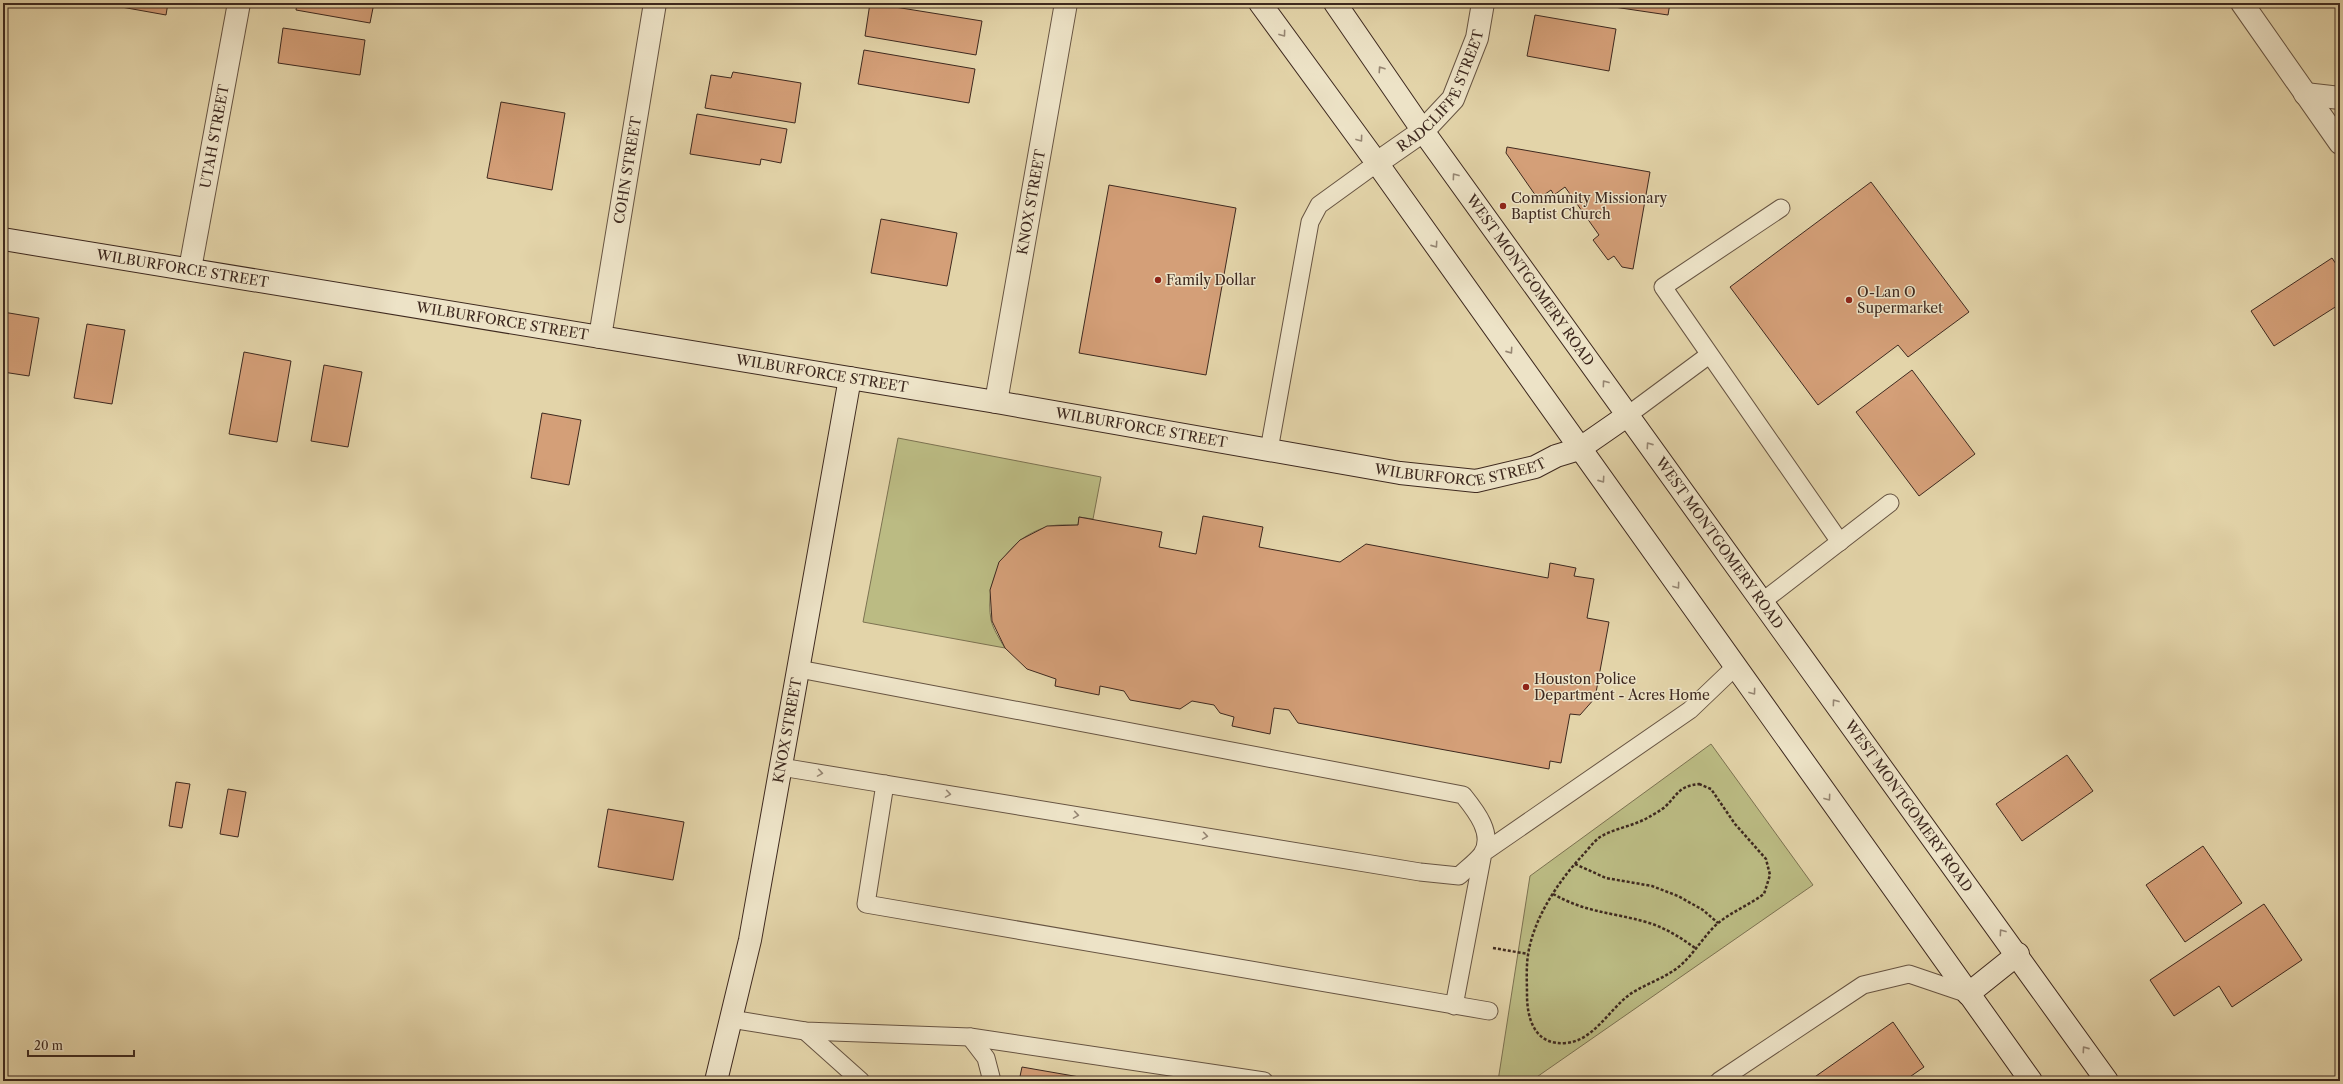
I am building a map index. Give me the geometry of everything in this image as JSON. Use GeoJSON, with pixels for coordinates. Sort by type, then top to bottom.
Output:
{"type":"FeatureCollection","features":[{"type":"Feature","properties":{"kind":"street","name":"UTAH STREET"},"geometry":{"type":"LineString","coordinates":[[190,269],[239,3]]}},
{"type":"Feature","properties":{"kind":"street","name":"COHN STREET"},"geometry":{"type":"LineString","coordinates":[[600,337],[655,3]]}},
{"type":"Feature","properties":{"kind":"street","name":"KNOX STREET"},"geometry":{"type":"LineString","coordinates":[[996,402],[1066,3]]}},
{"type":"Feature","properties":{"kind":"street"},"geometry":{"type":"LineString","coordinates":[[1260,3],[1377,163],[1735,668],[2031,1081]]}},
{"type":"Feature","properties":{"kind":"street","name":"WEST MONTGOMERY ROAD"},"geometry":{"type":"LineString","coordinates":[[1335,3],[1423,131],[2018,954],[2107,1081]]}},
{"type":"Feature","properties":{"kind":"street","name":"RADCLIFFE STREET"},"geometry":{"type":"LineString","coordinates":[[1377,163],[1423,131],[1453,99],[1477,38],[1483,3]]}},
{"type":"Feature","properties":{"kind":"street"},"geometry":{"type":"LineString","coordinates":[[2242,3],[2340,143]]}},
{"type":"Feature","properties":{"kind":"street"},"geometry":{"type":"LineString","coordinates":[[2305,94],[2340,98]]}},
{"type":"Feature","properties":{"kind":"street","name":"WILBURFORCE STREET"},"geometry":{"type":"LineString","coordinates":[[3,239],[996,402],[1400,473],[1476,481],[1535,467],[1556,456],[1579,449],[1628,415]]}},
{"type":"Feature","properties":{"kind":"street","name":"KNOX STREET"},"geometry":{"type":"LineString","coordinates":[[716,1081],[750,940],[850,378]]}},
{"type":"Feature","properties":{"kind":"street"},"geometry":{"type":"LineString","coordinates":[[1968,994],[2018,954]]}},
{"type":"Feature","properties":{"kind":"lane"},"geometry":{"type":"LineString","coordinates":[[1269,450],[1310,222],[1319,205],[1377,163]]}},
{"type":"Feature","properties":{"kind":"lane"},"geometry":{"type":"LineString","coordinates":[[1781,208],[1663,287],[1840,542]]}},
{"type":"Feature","properties":{"kind":"lane"},"geometry":{"type":"LineString","coordinates":[[1628,415],[1709,355]]}},
{"type":"Feature","properties":{"kind":"lane"},"geometry":{"type":"LineString","coordinates":[[1763,601],[1890,503]]}},
{"type":"Feature","properties":{"kind":"lane"},"geometry":{"type":"LineString","coordinates":[[799,668],[1463,795],[1474,809],[1486,832],[1454,1006]]}},
{"type":"Feature","properties":{"kind":"lane"},"geometry":{"type":"LineString","coordinates":[[781,766],[1420,872],[1459,876],[1483,853],[1690,710],[1735,668]]}},
{"type":"Feature","properties":{"kind":"lane"},"geometry":{"type":"LineString","coordinates":[[885,784],[866,904],[1489,1011]]}},
{"type":"Feature","properties":{"kind":"lane"},"geometry":{"type":"LineString","coordinates":[[1719,1081],[1863,985],[1909,974],[1968,994]]}},
{"type":"Feature","properties":{"kind":"lane"},"geometry":{"type":"LineString","coordinates":[[731,1019],[805,1031],[970,1037],[1203,1076],[1264,1081]]}},
{"type":"Feature","properties":{"kind":"lane"},"geometry":{"type":"LineString","coordinates":[[805,1031],[860,1081]]}},
{"type":"Feature","properties":{"kind":"lane"},"geometry":{"type":"LineString","coordinates":[[970,1037],[986,1058],[992,1081]]}},
{"type":"Feature","properties":{"kind":"path"},"geometry":{"type":"LineString","coordinates":[[1699,784],[1711,789],[1735,824],[1766,859],[1770,875],[1764,894],[1718,923],[1695,948],[1684,963],[1669,974],[1628,996],[1602,1022],[1584,1036],[1566,1044],[1548,1040],[1535,1031],[1527,1012],[1528,954],[1534,933],[1552,894],[1574,864],[1598,838],[1623,826],[1647,818],[1664,807],[1677,792],[1687,785],[1699,784]]}},
{"type":"Feature","properties":{"kind":"path"},"geometry":{"type":"LineString","coordinates":[[1574,864],[1606,878],[1652,886],[1678,896],[1703,910],[1718,923]]}},
{"type":"Feature","properties":{"kind":"path"},"geometry":{"type":"LineString","coordinates":[[1552,894],[1570,904],[1590,911],[1647,922],[1670,932],[1695,948]]}},
{"type":"Feature","properties":{"kind":"path"},"geometry":{"type":"LineString","coordinates":[[1465,942],[1528,954]]}},
{"type":"Feature","properties":{"kind":"green space"},"geometry":{"type":"Polygon","coordinates":[[[898,438],[1101,477],[1093,519],[1079,517],[1078,525],[1054,525],[1033,533],[1020,541],[1009,551],[1001,563],[991,590],[990,605],[992,623],[1005,648],[863,622],[898,438]]]}},
{"type":"Feature","properties":{"kind":"green space"},"geometry":{"type":"Polygon","coordinates":[[[1711,744],[1813,885],[1531,1081],[1498,1081],[1530,876],[1711,744]]]}},
{"type":"Feature","properties":{"kind":"building"},"geometry":{"type":"Polygon","coordinates":[[[99,3],[168,3],[166,15],[99,3]]]}},
{"type":"Feature","properties":{"kind":"building"},"geometry":{"type":"Polygon","coordinates":[[[297,3],[374,3],[370,23],[296,10],[297,3]]]}},
{"type":"Feature","properties":{"kind":"building"},"geometry":{"type":"Polygon","coordinates":[[[870,3],[982,21],[976,55],[865,36],[870,3]]]}},
{"type":"Feature","properties":{"kind":"building"},"geometry":{"type":"Polygon","coordinates":[[[1587,3],[1670,3],[1668,15],[1587,3]]]}},
{"type":"Feature","properties":{"kind":"building"},"geometry":{"type":"Polygon","coordinates":[[[1535,15],[1616,29],[1609,71],[1527,56],[1535,15]]]}},
{"type":"Feature","properties":{"kind":"building"},"geometry":{"type":"Polygon","coordinates":[[[283,28],[365,40],[360,75],[278,63],[283,28]]]}},
{"type":"Feature","properties":{"kind":"building"},"geometry":{"type":"Polygon","coordinates":[[[864,50],[975,69],[969,103],[858,84],[864,50]]]}},
{"type":"Feature","properties":{"kind":"building"},"geometry":{"type":"Polygon","coordinates":[[[733,72],[801,83],[795,123],[705,108],[711,75],[731,78],[733,72]]]}},
{"type":"Feature","properties":{"kind":"building"},"geometry":{"type":"Polygon","coordinates":[[[501,102],[565,113],[552,190],[487,178],[501,102]]]}},
{"type":"Feature","properties":{"kind":"building"},"geometry":{"type":"Polygon","coordinates":[[[697,114],[787,129],[781,163],[761,159],[760,165],[690,154],[697,114]]]}},
{"type":"Feature","properties":{"kind":"building"},"geometry":{"type":"Polygon","coordinates":[[[1507,147],[1650,172],[1633,269],[1622,267],[1614,256],[1608,260],[1593,240],[1599,235],[1565,187],[1554,195],[1551,190],[1538,199],[1506,153],[1507,147]]]}},
{"type":"Feature","properties":{"kind":"building","name":"O-Lan O Supermarket"},"geometry":{"type":"Polygon","coordinates":[[[1871,182],[1969,312],[1908,357],[1898,345],[1818,405],[1730,287],[1871,182]]]}},
{"type":"Feature","properties":{"kind":"building","name":"Family Dollar"},"geometry":{"type":"Polygon","coordinates":[[[1109,185],[1236,208],[1206,375],[1079,353],[1109,185]]]}},
{"type":"Feature","properties":{"kind":"building"},"geometry":{"type":"Polygon","coordinates":[[[881,219],[957,233],[947,286],[871,273],[881,219]]]}},
{"type":"Feature","properties":{"kind":"building"},"geometry":{"type":"Polygon","coordinates":[[[2332,258],[2340,270],[2340,304],[2274,346],[2251,311],[2332,258]]]}},
{"type":"Feature","properties":{"kind":"building"},"geometry":{"type":"Polygon","coordinates":[[[3,312],[39,318],[29,376],[3,372],[3,312]]]}},
{"type":"Feature","properties":{"kind":"building"},"geometry":{"type":"Polygon","coordinates":[[[87,324],[125,330],[112,404],[74,398],[87,324]]]}},
{"type":"Feature","properties":{"kind":"building"},"geometry":{"type":"Polygon","coordinates":[[[244,352],[291,361],[277,442],[229,434],[244,352]]]}},
{"type":"Feature","properties":{"kind":"building"},"geometry":{"type":"Polygon","coordinates":[[[324,365],[362,372],[348,447],[311,441],[324,365]]]}},
{"type":"Feature","properties":{"kind":"building"},"geometry":{"type":"Polygon","coordinates":[[[1912,370],[1975,454],[1919,496],[1856,412],[1912,370]]]}},
{"type":"Feature","properties":{"kind":"building"},"geometry":{"type":"Polygon","coordinates":[[[542,413],[581,420],[569,485],[531,478],[542,413]]]}},
{"type":"Feature","properties":{"kind":"building"},"geometry":{"type":"Polygon","coordinates":[[[1203,516],[1263,527],[1259,547],[1340,562],[1366,544],[1548,578],[1550,563],[1576,568],[1574,576],[1594,579],[1587,618],[1609,622],[1595,698],[1580,715],[1570,714],[1561,763],[1550,761],[1549,769],[1298,723],[1289,710],[1274,708],[1270,734],[1232,726],[1234,717],[1220,713],[1214,705],[1192,701],[1180,709],[1130,700],[1124,691],[1100,686],[1099,695],[1055,686],[1056,679],[1027,669],[1005,648],[992,621],[990,590],[999,562],[1020,540],[1047,526],[1078,525],[1079,517],[1162,532],[1159,547],[1196,554],[1203,516]]]}},
{"type":"Feature","properties":{"kind":"building"},"geometry":{"type":"Polygon","coordinates":[[[2067,755],[2093,791],[2022,841],[1996,804],[2067,755]]]}},
{"type":"Feature","properties":{"kind":"building"},"geometry":{"type":"Polygon","coordinates":[[[176,782],[190,784],[182,828],[169,826],[176,782]]]}},
{"type":"Feature","properties":{"kind":"building"},"geometry":{"type":"Polygon","coordinates":[[[228,789],[246,792],[238,837],[220,834],[228,789]]]}},
{"type":"Feature","properties":{"kind":"building"},"geometry":{"type":"Polygon","coordinates":[[[608,809],[684,822],[673,880],[598,867],[608,809]]]}},
{"type":"Feature","properties":{"kind":"building"},"geometry":{"type":"Polygon","coordinates":[[[2203,846],[2242,903],[2185,942],[2146,885],[2203,846]]]}},
{"type":"Feature","properties":{"kind":"building"},"geometry":{"type":"Polygon","coordinates":[[[2264,904],[2302,960],[2232,1007],[2219,986],[2174,1016],[2150,980],[2264,904]]]}},
{"type":"Feature","properties":{"kind":"building"},"geometry":{"type":"Polygon","coordinates":[[[1893,1022],[1924,1067],[1904,1081],[1809,1081],[1893,1022]]]}},
{"type":"Feature","properties":{"kind":"building"},"geometry":{"type":"Polygon","coordinates":[[[1022,1067],[1091,1079],[1091,1081],[1019,1081],[1022,1067]]]}},
{"type":"Feature","properties":{"kind":"place","name":"Community Missionary Baptist Church"},"geometry":{"type":"Point","coordinates":[1503,206]}},
{"type":"Feature","properties":{"kind":"place","name":"Family Dollar"},"geometry":{"type":"Point","coordinates":[1158,280]}},
{"type":"Feature","properties":{"kind":"place","name":"O-Lan O Supermarket"},"geometry":{"type":"Point","coordinates":[1849,300]}},
{"type":"Feature","properties":{"kind":"place","name":"Houston Police Department - Acres Home"},"geometry":{"type":"Point","coordinates":[1526,687]}}]}
